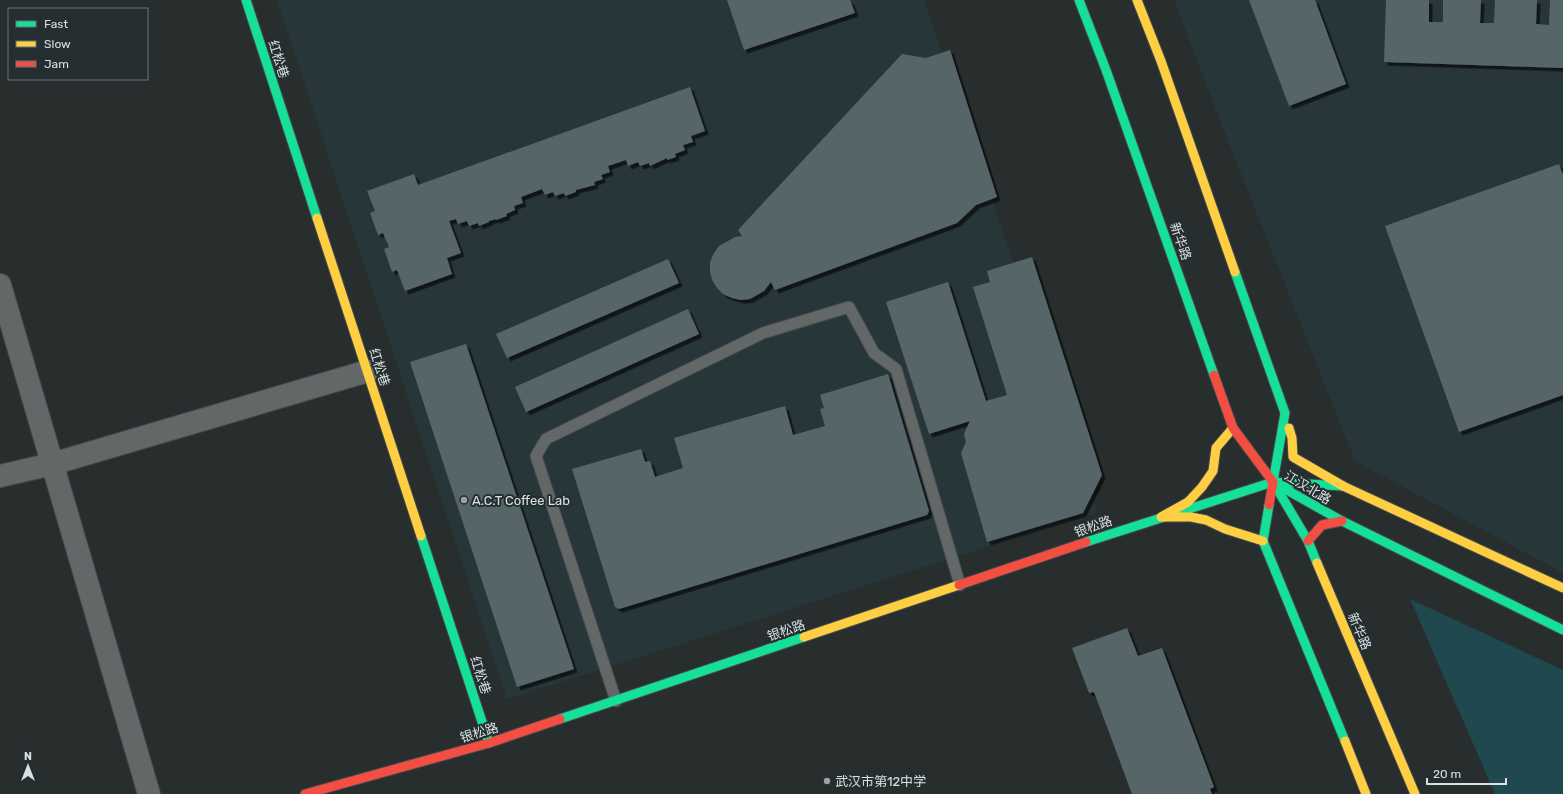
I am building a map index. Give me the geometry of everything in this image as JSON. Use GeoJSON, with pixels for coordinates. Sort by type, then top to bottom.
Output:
{"type":"FeatureCollection","features":[{"type":"Feature","properties":{"kind":"main road","name":"红松巷"},"geometry":{"type":"LineString","coordinates":[[246,0],[489,743]]}},
{"type":"Feature","properties":{"kind":"main road","name":"新华路"},"geometry":{"type":"LineString","coordinates":[[1079,0],[1106,70],[1233,428],[1273,482],[1308,541],[1414,794]]}},
{"type":"Feature","properties":{"kind":"main road"},"geometry":{"type":"LineString","coordinates":[[1137,0],[1161,61],[1285,412],[1292,438],[1293,457],[1312,470],[1343,486]]}},
{"type":"Feature","properties":{"kind":"main road"},"geometry":{"type":"LineString","coordinates":[[1285,412],[1263,541],[1366,794]]}},
{"type":"Feature","properties":{"kind":"main road"},"geometry":{"type":"LineString","coordinates":[[1160,517],[1188,502],[1202,487],[1213,470],[1216,448],[1233,428]]}},
{"type":"Feature","properties":{"kind":"main road","name":"银松路"},"geometry":{"type":"LineString","coordinates":[[306,794],[489,743],[1160,517],[1273,482]]}},
{"type":"Feature","properties":{"kind":"main road","name":"江汉北路"},"geometry":{"type":"LineString","coordinates":[[1273,482],[1343,486],[1563,588]]}},
{"type":"Feature","properties":{"kind":"main road","name":"江汉北路"},"geometry":{"type":"LineString","coordinates":[[1273,482],[1342,522],[1563,630]]}},
{"type":"Feature","properties":{"kind":"main road"},"geometry":{"type":"LineString","coordinates":[[1160,517],[1191,517],[1206,520],[1225,529],[1263,541]]}},
{"type":"Feature","properties":{"kind":"main road"},"geometry":{"type":"LineString","coordinates":[[1308,541],[1322,525],[1342,522]]}},
{"type":"Feature","properties":{"kind":"street"},"geometry":{"type":"LineString","coordinates":[[0,285],[149,794]]}},
{"type":"Feature","properties":{"kind":"street"},"geometry":{"type":"LineString","coordinates":[[0,476],[52,464],[368,371]]}},
{"type":"Feature","properties":{"kind":"lane"},"geometry":{"type":"LineString","coordinates":[[616,701],[536,456],[546,439],[763,333],[849,307],[874,353],[896,369],[960,585]]}},
{"type":"Feature","properties":{"kind":"shaded area"},"geometry":{"type":"Polygon","coordinates":[[[277,0],[924,0],[1098,512],[507,699],[277,0]]]}},
{"type":"Feature","properties":{"kind":"shaded area"},"geometry":{"type":"Polygon","coordinates":[[[1174,0],[1563,0],[1563,573],[1355,461],[1221,123],[1174,0]]]}},
{"type":"Feature","properties":{"kind":"shaded area"},"geometry":{"type":"Polygon","coordinates":[[[1410,599],[1563,670],[1563,794],[1495,794],[1410,599]]]}},
{"type":"Feature","properties":{"kind":"building"},"geometry":{"type":"Polygon","coordinates":[[[727,0],[850,0],[855,13],[744,50],[727,0]]]}},
{"type":"Feature","properties":{"kind":"building"},"geometry":{"type":"Polygon","coordinates":[[[1249,0],[1315,0],[1346,84],[1289,106],[1249,0]]]}},
{"type":"Feature","properties":{"kind":"building"},"geometry":{"type":"Polygon","coordinates":[[[1386,0],[1429,0],[1429,22],[1443,22],[1443,0],[1481,0],[1480,23],[1494,23],[1495,0],[1537,0],[1536,24],[1549,25],[1550,0],[1563,0],[1563,68],[1384,62],[1386,0]]]}},
{"type":"Feature","properties":{"kind":"building"},"geometry":{"type":"Polygon","coordinates":[[[950,50],[997,197],[976,205],[957,223],[775,290],[771,282],[764,291],[750,299],[741,300],[723,294],[712,280],[710,271],[710,262],[719,246],[735,237],[742,236],[738,230],[902,54],[926,58],[950,50]]]}},
{"type":"Feature","properties":{"kind":"building"},"geometry":{"type":"Polygon","coordinates":[[[690,87],[705,131],[691,136],[693,142],[683,145],[685,150],[675,154],[676,157],[667,160],[667,158],[650,166],[649,163],[640,166],[638,162],[628,166],[626,160],[608,166],[610,172],[601,175],[603,179],[594,182],[595,185],[576,190],[576,192],[565,196],[564,193],[555,196],[553,192],[545,195],[542,189],[521,197],[523,203],[514,206],[515,210],[506,214],[507,216],[489,221],[479,226],[478,223],[469,226],[467,221],[458,224],[456,219],[449,221],[461,253],[447,258],[452,274],[405,291],[397,270],[392,272],[384,249],[389,247],[383,233],[378,235],[370,213],[375,211],[367,191],[414,174],[418,185],[690,87]]]}},
{"type":"Feature","properties":{"kind":"building"},"geometry":{"type":"Polygon","coordinates":[[[1559,164],[1563,175],[1563,395],[1459,432],[1385,226],[1559,164]]]}},
{"type":"Feature","properties":{"kind":"building"},"geometry":{"type":"Polygon","coordinates":[[[1032,257],[1102,475],[1083,513],[987,542],[961,453],[966,442],[964,434],[970,421],[929,434],[886,302],[948,282],[986,401],[1007,395],[973,287],[990,282],[987,271],[1032,257]]]}},
{"type":"Feature","properties":{"kind":"building"},"geometry":{"type":"Polygon","coordinates":[[[668,259],[679,283],[507,358],[496,334],[668,259]]]}},
{"type":"Feature","properties":{"kind":"building"},"geometry":{"type":"Polygon","coordinates":[[[688,309],[699,334],[526,412],[515,387],[688,309]]]}},
{"type":"Feature","properties":{"kind":"building"},"geometry":{"type":"Polygon","coordinates":[[[466,344],[574,669],[517,687],[410,362],[466,344]]]}},
{"type":"Feature","properties":{"kind":"building"},"geometry":{"type":"Polygon","coordinates":[[[888,374],[929,511],[927,515],[619,609],[615,607],[572,469],[641,449],[645,462],[650,461],[655,477],[683,468],[674,438],[785,406],[793,435],[825,426],[820,409],[824,408],[820,395],[888,374]]]}},
{"type":"Feature","properties":{"kind":"building"},"geometry":{"type":"Polygon","coordinates":[[[1127,628],[1138,656],[1162,648],[1214,787],[1210,789],[1212,794],[1132,794],[1094,692],[1089,693],[1072,648],[1127,628]]]}},
{"type":"Feature","properties":{"kind":"traffic: fast"},"geometry":{"type":"LineString","coordinates":[[246,0],[317,218]]}},
{"type":"Feature","properties":{"kind":"traffic: fast"},"geometry":{"type":"LineString","coordinates":[[1079,0],[1106,70],[1214,375]]}},
{"type":"Feature","properties":{"kind":"traffic: fast"},"geometry":{"type":"LineString","coordinates":[[1235,272],[1285,413],[1273,482],[1308,541],[1317,563]]}},
{"type":"Feature","properties":{"kind":"traffic: fast"},"geometry":{"type":"LineString","coordinates":[[1086,542],[1273,482],[1343,486]]}},
{"type":"Feature","properties":{"kind":"traffic: fast"},"geometry":{"type":"LineString","coordinates":[[1278,485],[1342,521],[1563,630]]}},
{"type":"Feature","properties":{"kind":"traffic: fast"},"geometry":{"type":"LineString","coordinates":[[1269,505],[1263,541],[1345,741]]}},
{"type":"Feature","properties":{"kind":"traffic: fast"},"geometry":{"type":"LineString","coordinates":[[421,536],[489,743]]}},
{"type":"Feature","properties":{"kind":"traffic: fast"},"geometry":{"type":"LineString","coordinates":[[560,719],[804,637]]}},
{"type":"Feature","properties":{"kind":"traffic: slow"},"geometry":{"type":"LineString","coordinates":[[1137,0],[1161,61],[1235,272]]}},
{"type":"Feature","properties":{"kind":"traffic: slow"},"geometry":{"type":"LineString","coordinates":[[317,218],[421,536]]}},
{"type":"Feature","properties":{"kind":"traffic: slow"},"geometry":{"type":"LineString","coordinates":[[1233,428],[1216,448],[1213,471],[1202,487],[1188,502],[1161,517],[1191,517],[1206,520],[1225,529],[1263,541]]}},
{"type":"Feature","properties":{"kind":"traffic: slow"},"geometry":{"type":"LineString","coordinates":[[1289,428],[1292,438],[1293,457],[1343,486]]}},
{"type":"Feature","properties":{"kind":"traffic: slow"},"geometry":{"type":"LineString","coordinates":[[1343,486],[1563,588]]}},
{"type":"Feature","properties":{"kind":"traffic: slow"},"geometry":{"type":"LineString","coordinates":[[1317,563],[1415,794]]}},
{"type":"Feature","properties":{"kind":"traffic: slow"},"geometry":{"type":"LineString","coordinates":[[804,637],[959,585]]}},
{"type":"Feature","properties":{"kind":"traffic: slow"},"geometry":{"type":"LineString","coordinates":[[1345,741],[1366,794]]}},
{"type":"Feature","properties":{"kind":"traffic: jam"},"geometry":{"type":"LineString","coordinates":[[1214,375],[1233,428],[1273,482],[1269,505]]}},
{"type":"Feature","properties":{"kind":"traffic: jam"},"geometry":{"type":"LineString","coordinates":[[1308,541],[1322,525],[1342,521]]}},
{"type":"Feature","properties":{"kind":"traffic: jam"},"geometry":{"type":"LineString","coordinates":[[959,585],[1086,542]]}},
{"type":"Feature","properties":{"kind":"traffic: jam"},"geometry":{"type":"LineString","coordinates":[[305,794],[489,743],[560,719]]}},
{"type":"Feature","properties":{"kind":"place","name":"A.C.T Coffee Lab"},"geometry":{"type":"Point","coordinates":[464,500]}},
{"type":"Feature","properties":{"kind":"place","name":"武汉市第12中学"},"geometry":{"type":"Point","coordinates":[827,781]}}]}
